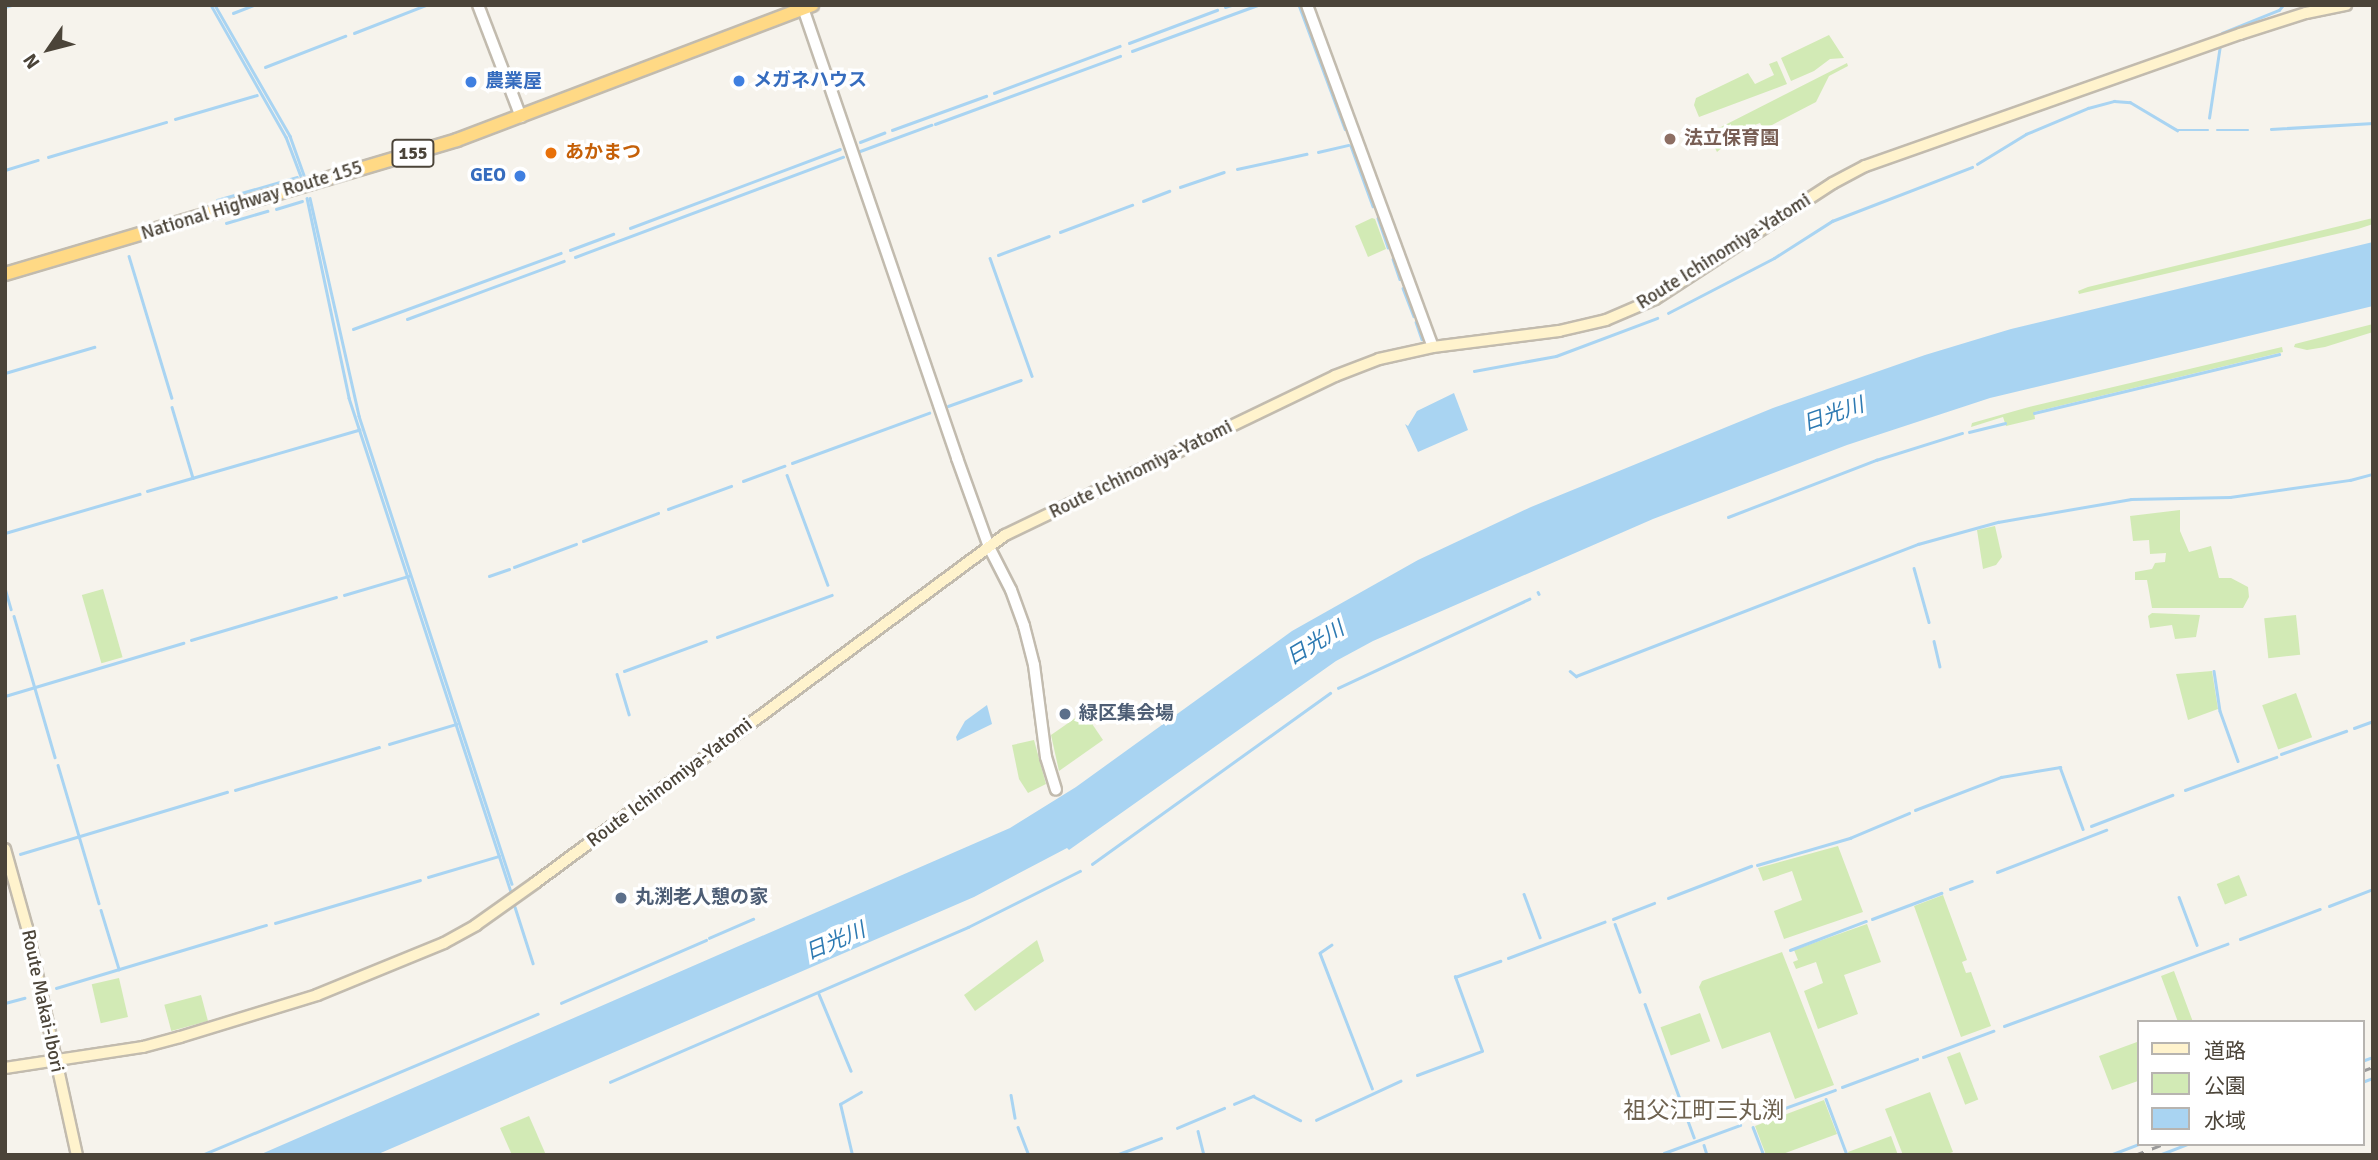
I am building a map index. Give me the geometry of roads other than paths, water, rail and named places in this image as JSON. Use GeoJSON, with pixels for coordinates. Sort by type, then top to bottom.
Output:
{"type":"FeatureCollection","features":[{"type":"Feature","properties":{"kind":"highway","name":"National Highway Route 155"},"geometry":{"type":"LineString","coordinates":[[5,274],[327,180],[521,117],[806,6]]}},
{"type":"Feature","properties":{"kind":"main road","name":"Route Ichinomiya-Yatomi"},"geometry":{"type":"LineString","coordinates":[[5,1069],[143,1047],[295,1003],[444,943],[476,925],[1005,535],[1335,376],[1380,359],[1433,347],[1559,331],[1606,320],[1655,299],[1822,190],[1865,166],[2240,34],[2306,13],[2346,5]]}},
{"type":"Feature","properties":{"kind":"main road","name":"Route Makai-Ibori"},"geometry":{"type":"LineString","coordinates":[[5,849],[27,928],[77,1155]]}},
{"type":"Feature","properties":{"kind":"street"},"geometry":{"type":"LineString","coordinates":[[478,5],[521,117]]}},
{"type":"Feature","properties":{"kind":"street"},"geometry":{"type":"LineString","coordinates":[[1307,5],[1433,347]]}},
{"type":"Feature","properties":{"kind":"street"},"geometry":{"type":"LineString","coordinates":[[806,6],[898,292],[989,547],[1012,590],[1024,626],[1034,665],[1046,757],[1056,789]]}},
{"type":"Feature","properties":{"kind":"water","name":"日光川"},"geometry":{"type":"Polygon","coordinates":[[[2373,242],[2373,306],[1990,398],[1847,445],[1653,519],[1373,641],[1336,661],[1069,850],[1067,848],[974,897],[376,1155],[259,1155],[1010,828],[1076,787],[1292,631],[1418,560],[1531,507],[1773,408],[1925,355],[2011,329],[2373,242]]]}},
{"type":"Feature","properties":{"kind":"water"},"geometry":{"type":"Polygon","coordinates":[[[1454,393],[1468,430],[1418,452],[1405,424],[1408,426],[1417,411],[1454,393]]]}},
{"type":"Feature","properties":{"kind":"water"},"geometry":{"type":"Polygon","coordinates":[[[987,705],[992,724],[957,741],[956,737],[965,721],[987,705]]]}},
{"type":"Feature","properties":{"kind":"waterway"},"geometry":{"type":"LineString","coordinates":[[5,7],[12,5]]}},
{"type":"Feature","properties":{"kind":"waterway"},"geometry":{"type":"LineString","coordinates":[[211,5],[286,137],[302,179]]}},
{"type":"Feature","properties":{"kind":"waterway"},"geometry":{"type":"LineString","coordinates":[[215,5],[290,136],[305,178]]}},
{"type":"Feature","properties":{"kind":"waterway"},"geometry":{"type":"LineString","coordinates":[[233,13],[254,5]]}},
{"type":"Feature","properties":{"kind":"waterway"},"geometry":{"type":"LineString","coordinates":[[354,33],[426,5]]}},
{"type":"Feature","properties":{"kind":"waterway"},"geometry":{"type":"LineString","coordinates":[[1225,7],[1231,5]]}},
{"type":"Feature","properties":{"kind":"waterway"},"geometry":{"type":"LineString","coordinates":[[1132,51],[1258,5]]}},
{"type":"Feature","properties":{"kind":"waterway"},"geometry":{"type":"LineString","coordinates":[[1299,5],[1345,129]]}},
{"type":"Feature","properties":{"kind":"waterway"},"geometry":{"type":"LineString","coordinates":[[2222,33],[2279,10],[2283,5]]}},
{"type":"Feature","properties":{"kind":"waterway"},"geometry":{"type":"LineString","coordinates":[[1129,43],[1217,10]]}},
{"type":"Feature","properties":{"kind":"waterway"},"geometry":{"type":"LineString","coordinates":[[265,67],[345,36]]}},
{"type":"Feature","properties":{"kind":"waterway"},"geometry":{"type":"LineString","coordinates":[[2209,118],[2220,45]]}},
{"type":"Feature","properties":{"kind":"waterway"},"geometry":{"type":"LineString","coordinates":[[994,93],[1120,46]]}},
{"type":"Feature","properties":{"kind":"waterway"},"geometry":{"type":"LineString","coordinates":[[935,124],[1120,56]]}},
{"type":"Feature","properties":{"kind":"waterway"},"geometry":{"type":"LineString","coordinates":[[175,119],[257,95]]}},
{"type":"Feature","properties":{"kind":"waterway"},"geometry":{"type":"LineString","coordinates":[[892,130],[986,96]]}},
{"type":"Feature","properties":{"kind":"waterway"},"geometry":{"type":"LineString","coordinates":[[1977,164],[2026,134],[2088,108],[2114,101],[2130,102],[2177,130],[2208,130]]}},
{"type":"Feature","properties":{"kind":"waterway"},"geometry":{"type":"LineString","coordinates":[[48,157],[166,122]]}},
{"type":"Feature","properties":{"kind":"waterway"},"geometry":{"type":"LineString","coordinates":[[2271,129],[2373,123]]}},
{"type":"Feature","properties":{"kind":"waterway"},"geometry":{"type":"LineString","coordinates":[[860,151],[931,125]]}},
{"type":"Feature","properties":{"kind":"waterway"},"geometry":{"type":"LineString","coordinates":[[2217,130],[2248,130]]}},
{"type":"Feature","properties":{"kind":"waterway"},"geometry":{"type":"LineString","coordinates":[[860,142],[884,133]]}},
{"type":"Feature","properties":{"kind":"waterway"},"geometry":{"type":"LineString","coordinates":[[1318,152],[1348,145]]}},
{"type":"Feature","properties":{"kind":"waterway"},"geometry":{"type":"LineString","coordinates":[[1351,146],[1373,206]]}},
{"type":"Feature","properties":{"kind":"waterway"},"geometry":{"type":"LineString","coordinates":[[630,228],[840,149]]}},
{"type":"Feature","properties":{"kind":"waterway"},"geometry":{"type":"LineString","coordinates":[[1237,169],[1306,154]]}},
{"type":"Feature","properties":{"kind":"waterway"},"geometry":{"type":"LineString","coordinates":[[575,257],[843,157]]}},
{"type":"Feature","properties":{"kind":"waterway"},"geometry":{"type":"LineString","coordinates":[[5,170],[38,160]]}},
{"type":"Feature","properties":{"kind":"waterway"},"geometry":{"type":"LineString","coordinates":[[1668,313],[1774,258],[1832,221],[1972,167]]}},
{"type":"Feature","properties":{"kind":"waterway"},"geometry":{"type":"LineString","coordinates":[[1180,187],[1224,172]]}},
{"type":"Feature","properties":{"kind":"waterway"},"geometry":{"type":"LineString","coordinates":[[217,200],[297,177]]}},
{"type":"Feature","properties":{"kind":"waterway"},"geometry":{"type":"LineString","coordinates":[[1143,201],[1169,191]]}},
{"type":"Feature","properties":{"kind":"waterway"},"geometry":{"type":"LineString","coordinates":[[307,198],[349,398],[511,892]]}},
{"type":"Feature","properties":{"kind":"waterway"},"geometry":{"type":"LineString","coordinates":[[310,198],[359,416],[512,884]]}},
{"type":"Feature","properties":{"kind":"waterway"},"geometry":{"type":"LineString","coordinates":[[276,209],[302,201]]}},
{"type":"Feature","properties":{"kind":"waterway"},"geometry":{"type":"LineString","coordinates":[[1060,232],[1132,205]]}},
{"type":"Feature","properties":{"kind":"waterway"},"geometry":{"type":"LineString","coordinates":[[226,223],[267,211]]}},
{"type":"Feature","properties":{"kind":"waterway"},"geometry":{"type":"LineString","coordinates":[[1378,218],[1388,247]]}},
{"type":"Feature","properties":{"kind":"waterway"},"geometry":{"type":"LineString","coordinates":[[570,250],[613,234]]}},
{"type":"Feature","properties":{"kind":"waterway"},"geometry":{"type":"LineString","coordinates":[[998,255],[1049,236]]}},
{"type":"Feature","properties":{"kind":"waterway"},"geometry":{"type":"LineString","coordinates":[[353,329],[561,253]]}},
{"type":"Feature","properties":{"kind":"waterway"},"geometry":{"type":"LineString","coordinates":[[129,256],[172,398]]}},
{"type":"Feature","properties":{"kind":"waterway"},"geometry":{"type":"LineString","coordinates":[[990,258],[1032,376]]}},
{"type":"Feature","properties":{"kind":"waterway"},"geometry":{"type":"LineString","coordinates":[[1393,259],[1400,279]]}},
{"type":"Feature","properties":{"kind":"waterway"},"geometry":{"type":"LineString","coordinates":[[407,319],[564,261]]}},
{"type":"Feature","properties":{"kind":"waterway"},"geometry":{"type":"LineString","coordinates":[[1403,288],[1414,316]]}},
{"type":"Feature","properties":{"kind":"waterway"},"geometry":{"type":"LineString","coordinates":[[1474,371],[1556,356],[1657,318]]}},
{"type":"Feature","properties":{"kind":"waterway"},"geometry":{"type":"LineString","coordinates":[[1416,322],[1422,339]]}},
{"type":"Feature","properties":{"kind":"waterway"},"geometry":{"type":"LineString","coordinates":[[5,373],[94,347]]}},
{"type":"Feature","properties":{"kind":"waterway"},"geometry":{"type":"LineString","coordinates":[[2034,413],[2279,354]]}},
{"type":"Feature","properties":{"kind":"waterway"},"geometry":{"type":"LineString","coordinates":[[948,406],[1021,380]]}},
{"type":"Feature","properties":{"kind":"waterway"},"geometry":{"type":"LineString","coordinates":[[172,407],[193,478]]}},
{"type":"Feature","properties":{"kind":"waterway"},"geometry":{"type":"LineString","coordinates":[[792,463],[929,413]]}},
{"type":"Feature","properties":{"kind":"waterway"},"geometry":{"type":"LineString","coordinates":[[1969,432],[2005,423]]}},
{"type":"Feature","properties":{"kind":"waterway"},"geometry":{"type":"LineString","coordinates":[[147,491],[359,430]]}},
{"type":"Feature","properties":{"kind":"waterway"},"geometry":{"type":"LineString","coordinates":[[1728,517],[1876,460],[1962,433]]}},
{"type":"Feature","properties":{"kind":"waterway"},"geometry":{"type":"LineString","coordinates":[[743,481],[784,466]]}},
{"type":"Feature","properties":{"kind":"waterway"},"geometry":{"type":"LineString","coordinates":[[1570,671],[1576,676],[1918,544],[1998,522],[2131,499],[2230,497],[2350,480],[2373,474]]}},
{"type":"Feature","properties":{"kind":"waterway"},"geometry":{"type":"LineString","coordinates":[[787,475],[828,585]]}},
{"type":"Feature","properties":{"kind":"waterway"},"geometry":{"type":"LineString","coordinates":[[668,509],[731,486]]}},
{"type":"Feature","properties":{"kind":"waterway"},"geometry":{"type":"LineString","coordinates":[[5,533],[139,494]]}},
{"type":"Feature","properties":{"kind":"waterway"},"geometry":{"type":"LineString","coordinates":[[583,541],[658,513]]}},
{"type":"Feature","properties":{"kind":"waterway"},"geometry":{"type":"LineString","coordinates":[[514,567],[576,544]]}},
{"type":"Feature","properties":{"kind":"waterway"},"geometry":{"type":"LineString","coordinates":[[1914,568],[1929,622]]}},
{"type":"Feature","properties":{"kind":"waterway"},"geometry":{"type":"LineString","coordinates":[[489,576],[509,569]]}},
{"type":"Feature","properties":{"kind":"waterway"},"geometry":{"type":"LineString","coordinates":[[344,595],[408,576]]}},
{"type":"Feature","properties":{"kind":"waterway"},"geometry":{"type":"LineString","coordinates":[[5,588],[11,609]]}},
{"type":"Feature","properties":{"kind":"waterway"},"geometry":{"type":"LineString","coordinates":[[717,637],[832,595]]}},
{"type":"Feature","properties":{"kind":"waterway"},"geometry":{"type":"LineString","coordinates":[[191,640],[336,597]]}},
{"type":"Feature","properties":{"kind":"waterway"},"geometry":{"type":"LineString","coordinates":[[1338,688],[1529,599]]}},
{"type":"Feature","properties":{"kind":"waterway"},"geometry":{"type":"LineString","coordinates":[[14,616],[55,757]]}},
{"type":"Feature","properties":{"kind":"waterway"},"geometry":{"type":"LineString","coordinates":[[624,671],[706,641]]}},
{"type":"Feature","properties":{"kind":"waterway"},"geometry":{"type":"LineString","coordinates":[[1934,641],[1940,666]]}},
{"type":"Feature","properties":{"kind":"waterway"},"geometry":{"type":"LineString","coordinates":[[5,696],[183,643]]}},
{"type":"Feature","properties":{"kind":"waterway"},"geometry":{"type":"LineString","coordinates":[[2214,671],[2220,711],[2238,761]]}},
{"type":"Feature","properties":{"kind":"waterway"},"geometry":{"type":"LineString","coordinates":[[617,674],[629,714]]}},
{"type":"Feature","properties":{"kind":"waterway"},"geometry":{"type":"LineString","coordinates":[[1092,864],[1330,693]]}},
{"type":"Feature","properties":{"kind":"waterway"},"geometry":{"type":"LineString","coordinates":[[2354,728],[2373,721]]}},
{"type":"Feature","properties":{"kind":"waterway"},"geometry":{"type":"LineString","coordinates":[[389,744],[456,724]]}},
{"type":"Feature","properties":{"kind":"waterway"},"geometry":{"type":"LineString","coordinates":[[2281,754],[2346,731]]}},
{"type":"Feature","properties":{"kind":"waterway"},"geometry":{"type":"LineString","coordinates":[[235,790],[379,747]]}},
{"type":"Feature","properties":{"kind":"waterway"},"geometry":{"type":"LineString","coordinates":[[2185,790],[2276,757]]}},
{"type":"Feature","properties":{"kind":"waterway"},"geometry":{"type":"LineString","coordinates":[[58,765],[99,903]]}},
{"type":"Feature","properties":{"kind":"waterway"},"geometry":{"type":"LineString","coordinates":[[1915,810],[2001,777],[2060,767],[2083,829]]}},
{"type":"Feature","properties":{"kind":"waterway"},"geometry":{"type":"LineString","coordinates":[[20,854],[227,792]]}},
{"type":"Feature","properties":{"kind":"waterway"},"geometry":{"type":"LineString","coordinates":[[2091,826],[2172,795]]}},
{"type":"Feature","properties":{"kind":"waterway"},"geometry":{"type":"LineString","coordinates":[[1757,865],[1850,838],[1909,813]]}},
{"type":"Feature","properties":{"kind":"waterway"},"geometry":{"type":"LineString","coordinates":[[1997,872],[2106,830]]}},
{"type":"Feature","properties":{"kind":"waterway"},"geometry":{"type":"LineString","coordinates":[[428,877],[499,856]]}},
{"type":"Feature","properties":{"kind":"waterway"},"geometry":{"type":"LineString","coordinates":[[1668,898],[1751,866]]}},
{"type":"Feature","properties":{"kind":"waterway"},"geometry":{"type":"LineString","coordinates":[[610,1082],[968,927],[1080,871]]}},
{"type":"Feature","properties":{"kind":"waterway"},"geometry":{"type":"LineString","coordinates":[[275,923],[420,880]]}},
{"type":"Feature","properties":{"kind":"waterway"},"geometry":{"type":"LineString","coordinates":[[1950,889],[1972,881]]}},
{"type":"Feature","properties":{"kind":"waterway"},"geometry":{"type":"LineString","coordinates":[[2329,906],[2373,889]]}},
{"type":"Feature","properties":{"kind":"waterway"},"geometry":{"type":"LineString","coordinates":[[1872,919],[1941,893]]}},
{"type":"Feature","properties":{"kind":"waterway"},"geometry":{"type":"LineString","coordinates":[[1524,894],[1540,937]]}},
{"type":"Feature","properties":{"kind":"waterway"},"geometry":{"type":"LineString","coordinates":[[2179,897],[2197,945]]}},
{"type":"Feature","properties":{"kind":"waterway"},"geometry":{"type":"LineString","coordinates":[[1613,919],[1654,903]]}},
{"type":"Feature","properties":{"kind":"waterway"},"geometry":{"type":"LineString","coordinates":[[515,907],[533,963]]}},
{"type":"Feature","properties":{"kind":"waterway"},"geometry":{"type":"LineString","coordinates":[[2240,939],[2320,909]]}},
{"type":"Feature","properties":{"kind":"waterway"},"geometry":{"type":"LineString","coordinates":[[101,910],[119,969]]}},
{"type":"Feature","properties":{"kind":"waterway"},"geometry":{"type":"LineString","coordinates":[[709,938],[753,919]]}},
{"type":"Feature","properties":{"kind":"waterway"},"geometry":{"type":"LineString","coordinates":[[1790,950],[1866,921]]}},
{"type":"Feature","properties":{"kind":"waterway"},"geometry":{"type":"LineString","coordinates":[[1508,958],[1604,922]]}},
{"type":"Feature","properties":{"kind":"waterway"},"geometry":{"type":"LineString","coordinates":[[1615,924],[1640,992]]}},
{"type":"Feature","properties":{"kind":"waterway"},"geometry":{"type":"LineString","coordinates":[[56,988],[266,925]]}},
{"type":"Feature","properties":{"kind":"waterway"},"geometry":{"type":"LineString","coordinates":[[561,1003],[706,940]]}},
{"type":"Feature","properties":{"kind":"waterway"},"geometry":{"type":"LineString","coordinates":[[2004,1026],[2227,944]]}},
{"type":"Feature","properties":{"kind":"waterway"},"geometry":{"type":"LineString","coordinates":[[1332,945],[1320,953],[1372,1088]]}},
{"type":"Feature","properties":{"kind":"waterway"},"geometry":{"type":"LineString","coordinates":[[1417,1075],[1482,1051],[1455,977],[1500,961]]}},
{"type":"Feature","properties":{"kind":"waterway"},"geometry":{"type":"LineString","coordinates":[[819,994],[851,1071]]}},
{"type":"Feature","properties":{"kind":"waterway"},"geometry":{"type":"LineString","coordinates":[[5,1003],[24,998]]}},
{"type":"Feature","properties":{"kind":"waterway"},"geometry":{"type":"LineString","coordinates":[[1645,1004],[1694,1137]]}},
{"type":"Feature","properties":{"kind":"waterway"},"geometry":{"type":"LineString","coordinates":[[202,1155],[538,1014]]}},
{"type":"Feature","properties":{"kind":"waterway"},"geometry":{"type":"LineString","coordinates":[[1923,1057],[1993,1031]]}},
{"type":"Feature","properties":{"kind":"waterway"},"geometry":{"type":"LineString","coordinates":[[2364,1060],[2373,1057]]}},
{"type":"Feature","properties":{"kind":"waterway"},"geometry":{"type":"LineString","coordinates":[[1842,1087],[1917,1059]]}},
{"type":"Feature","properties":{"kind":"waterway"},"geometry":{"type":"LineString","coordinates":[[2364,1081],[2373,1078]]}},
{"type":"Feature","properties":{"kind":"waterway"},"geometry":{"type":"LineString","coordinates":[[1316,1120],[1400,1081]]}},
{"type":"Feature","properties":{"kind":"waterway"},"geometry":{"type":"LineString","coordinates":[[1752,1120],[1835,1090]]}},
{"type":"Feature","properties":{"kind":"waterway"},"geometry":{"type":"LineString","coordinates":[[852,1155],[840,1104],[861,1092]]}},
{"type":"Feature","properties":{"kind":"waterway"},"geometry":{"type":"LineString","coordinates":[[1011,1095],[1015,1118]]}},
{"type":"Feature","properties":{"kind":"waterway"},"geometry":{"type":"LineString","coordinates":[[1234,1104],[1253,1096],[1300,1120]]}},
{"type":"Feature","properties":{"kind":"waterway"},"geometry":{"type":"LineString","coordinates":[[1826,1099],[1847,1155]]}},
{"type":"Feature","properties":{"kind":"waterway"},"geometry":{"type":"LineString","coordinates":[[1177,1128],[1224,1108]]}},
{"type":"Feature","properties":{"kind":"waterway"},"geometry":{"type":"LineString","coordinates":[[1664,1153],[1740,1125]]}},
{"type":"Feature","properties":{"kind":"waterway"},"geometry":{"type":"LineString","coordinates":[[1018,1127],[1029,1155]]}},
{"type":"Feature","properties":{"kind":"waterway"},"geometry":{"type":"LineString","coordinates":[[1753,1127],[1764,1155]]}},
{"type":"Feature","properties":{"kind":"waterway"},"geometry":{"type":"LineString","coordinates":[[1198,1131],[1204,1155]]}},
{"type":"Feature","properties":{"kind":"waterway"},"geometry":{"type":"LineString","coordinates":[[1116,1155],[1161,1138]]}},
{"type":"Feature","properties":{"kind":"waterway"},"geometry":{"type":"LineString","coordinates":[[1704,1145],[1707,1155]]}},
{"type":"Feature","properties":{"kind":"waterway"},"geometry":{"type":"LineString","coordinates":[[2110,1155],[2136,1145]]}},
{"type":"Feature","properties":{"kind":"waterway"},"geometry":{"type":"LineString","coordinates":[[2159,1155],[2183,1146]]}},
{"type":"Feature","properties":{"kind":"railway"},"geometry":{"type":"LineString","coordinates":[[2364,1070],[2373,1067]]}},
{"type":"Feature","properties":{"kind":"railway"},"geometry":{"type":"LineString","coordinates":[[2135,1155],[2159,1146]]}},
{"type":"Feature","properties":{"kind":"place","name":"メガネハウス"},"geometry":{"type":"Point","coordinates":[739,81]}},
{"type":"Feature","properties":{"kind":"place","name":"農業屋"},"geometry":{"type":"Point","coordinates":[471,82]}},
{"type":"Feature","properties":{"kind":"place","name":"法立保育園"},"geometry":{"type":"Point","coordinates":[1670,139]}},
{"type":"Feature","properties":{"kind":"place","name":"あかまつ"},"geometry":{"type":"Point","coordinates":[551,153]}},
{"type":"Feature","properties":{"kind":"place","name":"GEO"},"geometry":{"type":"Point","coordinates":[520,176]}},
{"type":"Feature","properties":{"kind":"place","name":"緑区集会場"},"geometry":{"type":"Point","coordinates":[1065,714]}},
{"type":"Feature","properties":{"kind":"place","name":"丸渕老人憩の家"},"geometry":{"type":"Point","coordinates":[621,898]}},
{"type":"Feature","properties":{"kind":"district","name":"祖父江町三丸渕"},"geometry":{"type":"Point","coordinates":[1704,1111]}}]}
